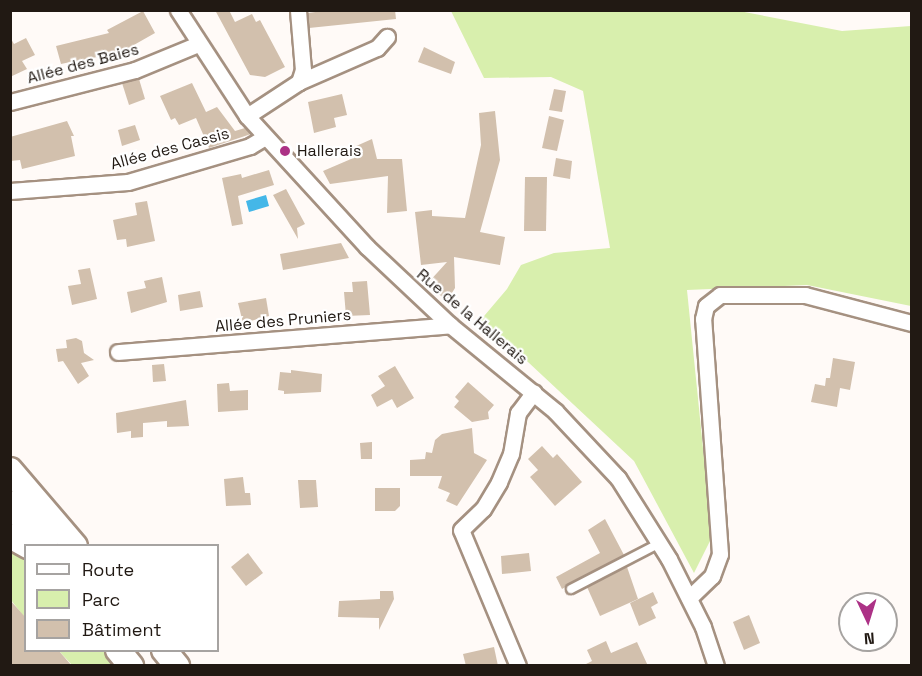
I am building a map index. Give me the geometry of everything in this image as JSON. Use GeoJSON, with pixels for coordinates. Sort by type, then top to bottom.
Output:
{"type":"FeatureCollection","features":[{"type":"Feature","properties":{"kind":"highway"},"geometry":{"type":"LineString","coordinates":[[10,470],[73,544]]}},
{"type":"Feature","properties":{"kind":"highway"},"geometry":{"type":"LineString","coordinates":[[10,502],[44,544]]}},
{"type":"Feature","properties":{"kind":"highway"},"geometry":{"type":"LineString","coordinates":[[10,536],[24,544]]}},
{"type":"Feature","properties":{"kind":"highway"},"geometry":{"type":"LineString","coordinates":[[119,652],[131,666]]}},
{"type":"Feature","properties":{"kind":"highway"},"geometry":{"type":"LineString","coordinates":[[135,652],[147,666]]}},
{"type":"Feature","properties":{"kind":"highway"},"geometry":{"type":"LineString","coordinates":[[165,652],[177,666]]}},
{"type":"Feature","properties":{"kind":"street","name":"Rue de la Hallerais"},"geometry":{"type":"LineString","coordinates":[[178,10],[247,117],[375,254],[450,325],[534,392],[581,435],[618,477],[660,543],[689,598],[716,666]]}},
{"type":"Feature","properties":{"kind":"street"},"geometry":{"type":"LineString","coordinates":[[298,10],[303,70],[299,82]]}},
{"type":"Feature","properties":{"kind":"street"},"geometry":{"type":"LineString","coordinates":[[247,117],[299,82],[377,48],[387,37]]}},
{"type":"Feature","properties":{"kind":"street","name":"Allée des Baies"},"geometry":{"type":"LineString","coordinates":[[10,102],[135,70],[198,44]]}},
{"type":"Feature","properties":{"kind":"street","name":"Allée des Cassis"},"geometry":{"type":"LineString","coordinates":[[10,190],[128,182],[250,146],[265,137]]}},
{"type":"Feature","properties":{"kind":"street"},"geometry":{"type":"LineString","coordinates":[[689,598],[712,576],[720,554],[703,319],[706,306],[720,295],[805,295],[912,323]]}},
{"type":"Feature","properties":{"kind":"street","name":"Allée des Pruniers"},"geometry":{"type":"LineString","coordinates":[[118,352],[450,325]]}},
{"type":"Feature","properties":{"kind":"street"},"geometry":{"type":"LineString","coordinates":[[518,666],[461,530],[483,508],[499,482],[511,454],[518,413],[534,392]]}},
{"type":"Feature","properties":{"kind":"lane"},"geometry":{"type":"LineString","coordinates":[[571,589],[660,543]]}},
{"type":"Feature","properties":{"kind":"green space"},"geometry":{"type":"Polygon","coordinates":[[[734,10],[842,31],[911,26],[911,306],[807,285],[687,290],[712,537],[694,573],[634,461],[513,348],[479,322],[507,289],[521,265],[554,253],[610,248],[583,91],[551,77],[484,78],[451,11],[734,10]]]}},
{"type":"Feature","properties":{"kind":"green space"},"geometry":{"type":"Polygon","coordinates":[[[10,548],[24,556],[24,617],[11,600],[10,548]]]}},
{"type":"Feature","properties":{"kind":"green space"},"geometry":{"type":"Polygon","coordinates":[[[60,652],[107,652],[119,665],[72,665],[60,652]]]}},
{"type":"Feature","properties":{"kind":"water"},"geometry":{"type":"Polygon","coordinates":[[[266,195],[269,206],[249,212],[246,201],[266,195]]]}},
{"type":"Feature","properties":{"kind":"building"},"geometry":{"type":"Polygon","coordinates":[[[215,10],[229,10],[235,22],[252,14],[256,22],[260,20],[285,67],[265,77],[250,75],[215,10]]]}},
{"type":"Feature","properties":{"kind":"building"},"geometry":{"type":"Polygon","coordinates":[[[330,10],[395,10],[396,19],[309,28],[308,13],[330,10]]]}},
{"type":"Feature","properties":{"kind":"building"},"geometry":{"type":"Polygon","coordinates":[[[143,11],[155,33],[118,54],[85,59],[77,72],[75,61],[61,64],[56,46],[109,33],[107,30],[143,11]]]}},
{"type":"Feature","properties":{"kind":"building"},"geometry":{"type":"Polygon","coordinates":[[[10,37],[14,44],[26,38],[35,55],[22,61],[27,69],[10,77],[10,37]]]}},
{"type":"Feature","properties":{"kind":"building"},"geometry":{"type":"Polygon","coordinates":[[[424,47],[455,62],[451,74],[418,62],[424,47]]]}},
{"type":"Feature","properties":{"kind":"building"},"geometry":{"type":"Polygon","coordinates":[[[139,79],[145,99],[129,105],[122,83],[139,79]]]}},
{"type":"Feature","properties":{"kind":"building"},"geometry":{"type":"Polygon","coordinates":[[[192,83],[206,112],[217,107],[235,131],[245,128],[251,134],[209,148],[196,118],[179,125],[175,118],[171,120],[160,96],[192,83]]]}},
{"type":"Feature","properties":{"kind":"building"},"geometry":{"type":"Polygon","coordinates":[[[554,89],[566,91],[562,112],[549,110],[554,89]]]}},
{"type":"Feature","properties":{"kind":"building"},"geometry":{"type":"Polygon","coordinates":[[[342,94],[347,115],[334,118],[336,127],[314,133],[308,102],[342,94]]]}},
{"type":"Feature","properties":{"kind":"building"},"geometry":{"type":"Polygon","coordinates":[[[495,111],[500,160],[480,232],[505,237],[500,265],[454,257],[455,288],[447,301],[427,284],[447,262],[421,265],[415,212],[432,210],[432,216],[465,218],[481,145],[479,113],[495,111]]]}},
{"type":"Feature","properties":{"kind":"building"},"geometry":{"type":"Polygon","coordinates":[[[549,116],[564,120],[557,151],[542,148],[549,116]]]}},
{"type":"Feature","properties":{"kind":"building"},"geometry":{"type":"Polygon","coordinates":[[[67,121],[74,136],[71,136],[75,156],[22,169],[20,160],[10,161],[10,137],[67,121]]]}},
{"type":"Feature","properties":{"kind":"building"},"geometry":{"type":"Polygon","coordinates":[[[135,125],[140,140],[122,146],[118,130],[135,125]]]}},
{"type":"Feature","properties":{"kind":"building"},"geometry":{"type":"Polygon","coordinates":[[[372,139],[377,159],[402,159],[407,211],[387,213],[388,176],[330,184],[323,171],[358,156],[354,147],[372,139]]]}},
{"type":"Feature","properties":{"kind":"building"},"geometry":{"type":"Polygon","coordinates":[[[556,158],[572,161],[570,179],[553,176],[556,158]]]}},
{"type":"Feature","properties":{"kind":"building"},"geometry":{"type":"Polygon","coordinates":[[[269,170],[274,185],[238,196],[243,224],[232,226],[222,178],[241,174],[242,178],[269,170]]]}},
{"type":"Feature","properties":{"kind":"building"},"geometry":{"type":"Polygon","coordinates":[[[525,177],[547,177],[546,231],[524,231],[525,177]]]}},
{"type":"Feature","properties":{"kind":"building"},"geometry":{"type":"Polygon","coordinates":[[[286,189],[305,224],[297,228],[298,239],[273,195],[286,189]]]}},
{"type":"Feature","properties":{"kind":"building"},"geometry":{"type":"Polygon","coordinates":[[[147,201],[155,241],[127,247],[126,239],[117,240],[113,220],[137,215],[135,203],[147,201]]]}},
{"type":"Feature","properties":{"kind":"building"},"geometry":{"type":"Polygon","coordinates":[[[341,243],[349,258],[283,270],[280,254],[341,243]]]}},
{"type":"Feature","properties":{"kind":"building"},"geometry":{"type":"Polygon","coordinates":[[[90,268],[97,299],[72,305],[68,286],[81,284],[78,270],[90,268]]]}},
{"type":"Feature","properties":{"kind":"building"},"geometry":{"type":"Polygon","coordinates":[[[162,277],[167,302],[131,313],[127,292],[146,288],[144,281],[162,277]]]}},
{"type":"Feature","properties":{"kind":"building"},"geometry":{"type":"Polygon","coordinates":[[[367,281],[370,315],[346,316],[344,292],[353,292],[352,282],[367,281]]]}},
{"type":"Feature","properties":{"kind":"building"},"geometry":{"type":"Polygon","coordinates":[[[200,291],[203,307],[180,311],[178,295],[200,291]]]}},
{"type":"Feature","properties":{"kind":"building"},"geometry":{"type":"Polygon","coordinates":[[[266,298],[269,316],[243,323],[238,303],[266,298]]]}},
{"type":"Feature","properties":{"kind":"building"},"geometry":{"type":"Polygon","coordinates":[[[76,338],[82,341],[84,353],[94,360],[81,363],[89,376],[78,384],[63,361],[58,362],[56,349],[67,348],[66,340],[76,338]]]}},
{"type":"Feature","properties":{"kind":"building"},"geometry":{"type":"Polygon","coordinates":[[[833,358],[855,362],[850,390],[840,388],[837,407],[811,402],[815,384],[825,386],[826,378],[830,378],[833,358]]]}},
{"type":"Feature","properties":{"kind":"building"},"geometry":{"type":"Polygon","coordinates":[[[164,364],[166,381],[153,382],[152,365],[164,364]]]}},
{"type":"Feature","properties":{"kind":"building"},"geometry":{"type":"Polygon","coordinates":[[[395,366],[414,398],[397,408],[392,399],[377,407],[371,395],[385,386],[378,376],[395,366]]]}},
{"type":"Feature","properties":{"kind":"building"},"geometry":{"type":"Polygon","coordinates":[[[291,370],[322,374],[321,392],[284,394],[284,391],[278,390],[280,372],[291,373],[291,370]]]}},
{"type":"Feature","properties":{"kind":"building"},"geometry":{"type":"Polygon","coordinates":[[[468,382],[494,405],[488,412],[489,419],[472,422],[454,407],[459,401],[455,397],[468,382]]]}},
{"type":"Feature","properties":{"kind":"building"},"geometry":{"type":"Polygon","coordinates":[[[229,383],[230,391],[248,390],[248,410],[218,412],[217,384],[229,383]]]}},
{"type":"Feature","properties":{"kind":"building"},"geometry":{"type":"Polygon","coordinates":[[[186,400],[189,426],[167,427],[167,421],[143,423],[143,437],[131,438],[131,431],[117,433],[116,413],[186,400]]]}},
{"type":"Feature","properties":{"kind":"building"},"geometry":{"type":"Polygon","coordinates":[[[472,428],[474,453],[487,460],[457,506],[446,501],[450,493],[438,488],[442,476],[410,476],[410,460],[425,459],[426,452],[432,453],[435,440],[442,434],[472,428]]]}},
{"type":"Feature","properties":{"kind":"building"},"geometry":{"type":"Polygon","coordinates":[[[372,442],[372,459],[361,459],[360,443],[372,442]]]}},
{"type":"Feature","properties":{"kind":"building"},"geometry":{"type":"Polygon","coordinates":[[[542,446],[553,458],[557,454],[582,482],[555,506],[530,477],[538,470],[528,459],[542,446]]]}},
{"type":"Feature","properties":{"kind":"building"},"geometry":{"type":"Polygon","coordinates":[[[243,477],[245,493],[250,493],[251,505],[226,506],[224,479],[243,477]]]}},
{"type":"Feature","properties":{"kind":"building"},"geometry":{"type":"Polygon","coordinates":[[[298,480],[316,480],[318,507],[300,508],[298,480]]]}},
{"type":"Feature","properties":{"kind":"building"},"geometry":{"type":"Polygon","coordinates":[[[375,488],[400,488],[400,506],[395,511],[375,511],[375,488]]]}},
{"type":"Feature","properties":{"kind":"building"},"geometry":{"type":"Polygon","coordinates":[[[605,519],[624,555],[562,589],[556,577],[600,553],[588,530],[605,519]]]}},
{"type":"Feature","properties":{"kind":"building"},"geometry":{"type":"Polygon","coordinates":[[[248,553],[263,573],[246,586],[231,567],[248,553]]]}},
{"type":"Feature","properties":{"kind":"building"},"geometry":{"type":"Polygon","coordinates":[[[529,553],[531,571],[502,574],[501,556],[529,553]]]}},
{"type":"Feature","properties":{"kind":"building"},"geometry":{"type":"Polygon","coordinates":[[[627,567],[638,599],[600,616],[587,587],[627,567]]]}},
{"type":"Feature","properties":{"kind":"building"},"geometry":{"type":"Polygon","coordinates":[[[380,591],[393,591],[394,599],[379,630],[379,618],[338,617],[339,601],[380,599],[380,591]]]}},
{"type":"Feature","properties":{"kind":"building"},"geometry":{"type":"Polygon","coordinates":[[[653,592],[658,603],[651,607],[656,618],[639,626],[630,603],[653,592]]]}},
{"type":"Feature","properties":{"kind":"building"},"geometry":{"type":"Polygon","coordinates":[[[10,600],[24,616],[24,652],[60,652],[72,666],[10,666],[10,600]]]}},
{"type":"Feature","properties":{"kind":"building"},"geometry":{"type":"Polygon","coordinates":[[[749,615],[760,643],[744,650],[733,622],[749,615]]]}},
{"type":"Feature","properties":{"kind":"building"},"geometry":{"type":"Polygon","coordinates":[[[606,641],[611,653],[637,642],[648,666],[582,666],[592,661],[587,650],[606,641]]]}},
{"type":"Feature","properties":{"kind":"building"},"geometry":{"type":"Polygon","coordinates":[[[494,647],[498,666],[466,666],[463,654],[494,647]]]}},
{"type":"Feature","properties":{"kind":"place","name":"Hallerais"},"geometry":{"type":"Point","coordinates":[285,151]}}]}
